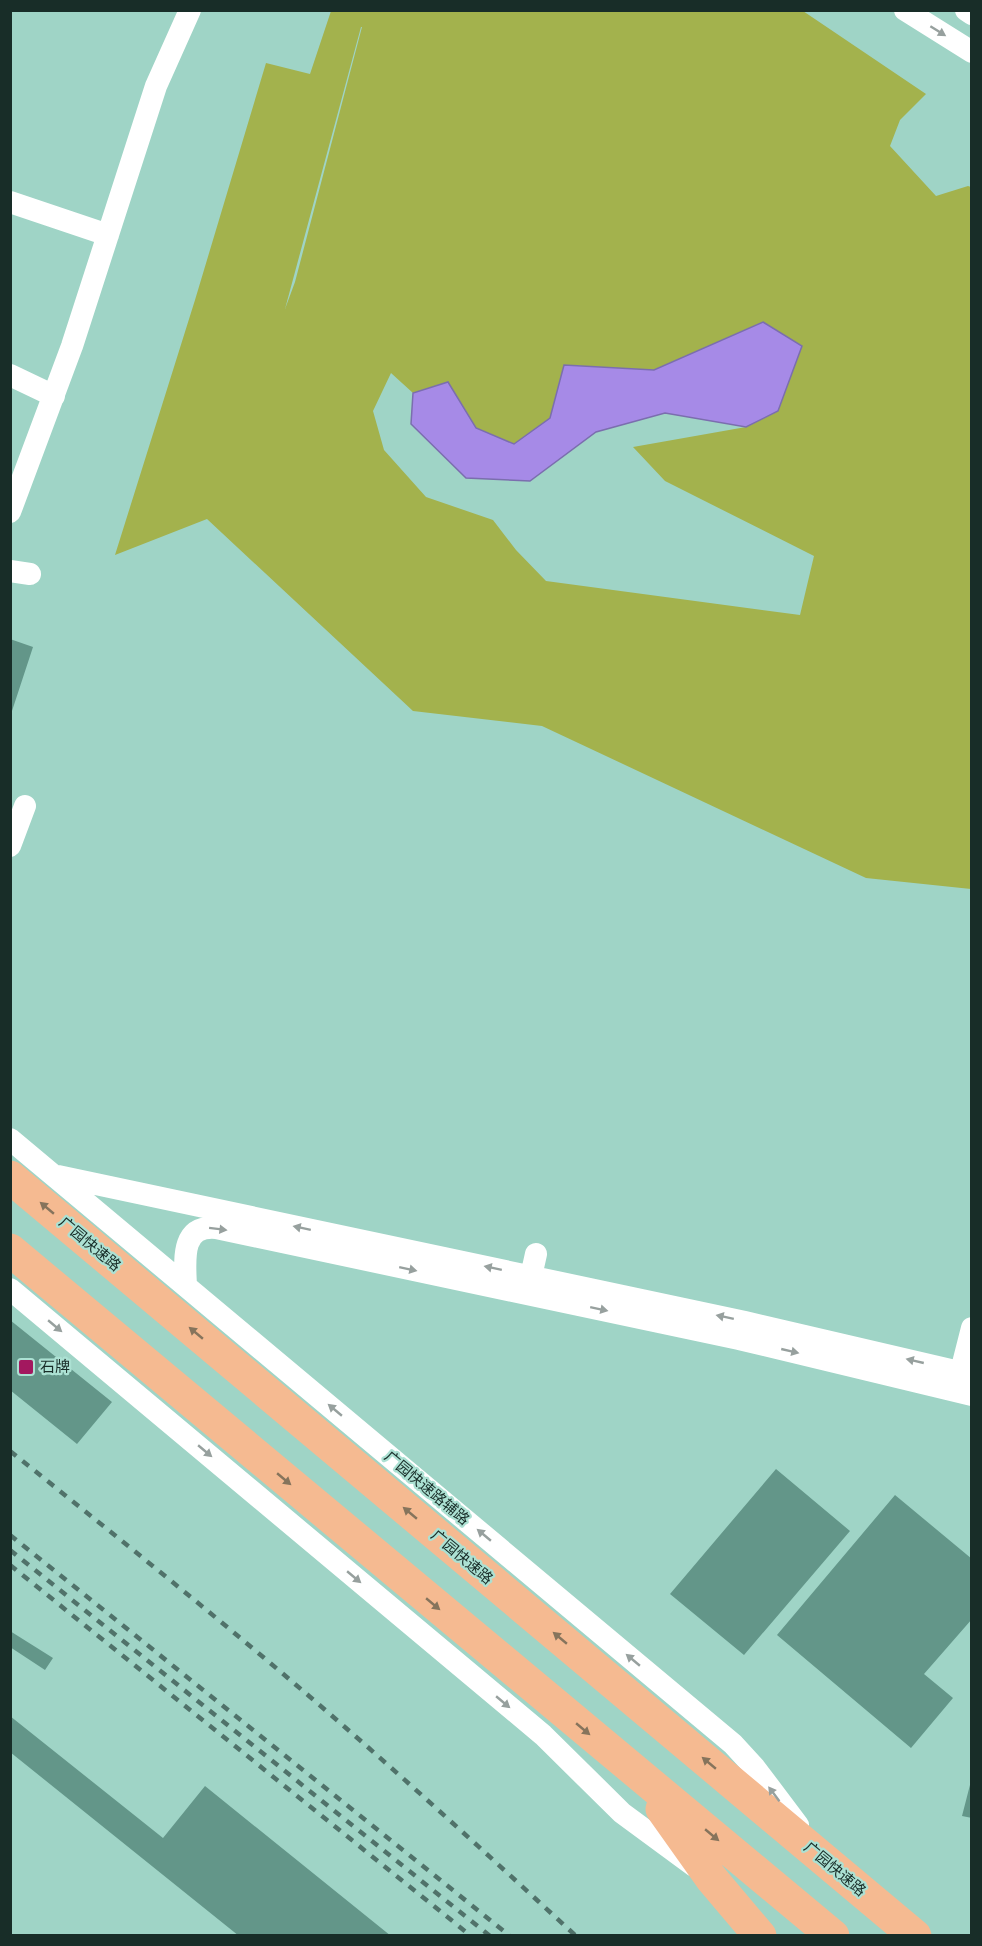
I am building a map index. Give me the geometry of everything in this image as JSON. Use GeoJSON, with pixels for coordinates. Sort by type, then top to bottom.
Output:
{"type":"FeatureCollection","features":[{"type":"Feature","properties":{"kind":"highway","name":"广园快速路"},"geometry":{"type":"LineString","coordinates":[[10,1177],[915,1935]]}},
{"type":"Feature","properties":{"kind":"highway"},"geometry":{"type":"LineString","coordinates":[[10,1250],[833,1935]]}},
{"type":"Feature","properties":{"kind":"highway"},"geometry":{"type":"LineString","coordinates":[[634,1771],[711,1878],[760,1935]]}},
{"type":"Feature","properties":{"kind":"highway"},"geometry":{"type":"LineString","coordinates":[[711,1878],[780,1935]]}},
{"type":"Feature","properties":{"kind":"street"},"geometry":{"type":"LineString","coordinates":[[10,512],[72,346],[156,86],[190,10]]}},
{"type":"Feature","properties":{"kind":"street"},"geometry":{"type":"LineString","coordinates":[[905,10],[972,52]]}},
{"type":"Feature","properties":{"kind":"street"},"geometry":{"type":"LineString","coordinates":[[966,10],[972,14]]}},
{"type":"Feature","properties":{"kind":"street"},"geometry":{"type":"LineString","coordinates":[[10,202],[108,235]]}},
{"type":"Feature","properties":{"kind":"street"},"geometry":{"type":"LineString","coordinates":[[10,375],[54,396]]}},
{"type":"Feature","properties":{"kind":"street"},"geometry":{"type":"LineString","coordinates":[[10,846],[25,806]]}},
{"type":"Feature","properties":{"kind":"street","name":"广园快速路辅路"},"geometry":{"type":"LineString","coordinates":[[10,1138],[733,1744],[755,1768],[822,1858]]}},
{"type":"Feature","properties":{"kind":"street"},"geometry":{"type":"LineString","coordinates":[[54,1175],[529,1286],[750,1341],[965,1383],[972,1328]]}},
{"type":"Feature","properties":{"kind":"street"},"geometry":{"type":"LineString","coordinates":[[186,1286],[185,1258],[189,1243],[193,1235],[200,1230],[213,1228],[529,1286]]}},
{"type":"Feature","properties":{"kind":"street"},"geometry":{"type":"LineString","coordinates":[[529,1286],[536,1254]]}},
{"type":"Feature","properties":{"kind":"street"},"geometry":{"type":"LineString","coordinates":[[10,1288],[552,1743],[622,1813],[711,1878]]}},
{"type":"Feature","properties":{"kind":"green space"},"geometry":{"type":"Polygon","coordinates":[[[331,11],[803,11],[926,94],[900,120],[890,146],[936,196],[971,187],[971,889],[866,878],[542,726],[413,711],[207,519],[115,555],[266,63],[310,74],[331,11]],[[361,27],[285,309],[295,282],[361,27]],[[763,322],[654,370],[565,365],[550,419],[514,444],[476,429],[448,382],[413,393],[391,373],[373,411],[384,450],[426,497],[493,520],[516,550],[546,581],[800,615],[814,556],[665,481],[633,447],[746,427],[778,411],[763,322]]]}},
{"type":"Feature","properties":{"kind":"shaded area"},"geometry":{"type":"Polygon","coordinates":[[[763,322],[802,346],[778,411],[746,427],[665,413],[596,432],[530,481],[466,478],[411,424],[413,393],[448,382],[476,428],[514,444],[550,418],[564,365],[654,370],[763,322]]]}},
{"type":"Feature","properties":{"kind":"building"},"geometry":{"type":"Polygon","coordinates":[[[10,639],[33,647],[11,714],[10,713],[10,639]]]}},
{"type":"Feature","properties":{"kind":"building"},"geometry":{"type":"Polygon","coordinates":[[[10,1320],[112,1402],[77,1444],[10,1390],[10,1320]]]}},
{"type":"Feature","properties":{"kind":"building"},"geometry":{"type":"Polygon","coordinates":[[[776,1469],[850,1531],[744,1655],[670,1594],[776,1469]]]}},
{"type":"Feature","properties":{"kind":"building"},"geometry":{"type":"Polygon","coordinates":[[[895,1495],[972,1559],[972,1619],[924,1674],[953,1698],[911,1748],[777,1635],[895,1495]]]}},
{"type":"Feature","properties":{"kind":"building"},"geometry":{"type":"Polygon","coordinates":[[[10,1631],[53,1658],[45,1670],[10,1647],[10,1631]]]}},
{"type":"Feature","properties":{"kind":"building"},"geometry":{"type":"Polygon","coordinates":[[[10,1716],[163,1838],[205,1786],[391,1936],[239,1936],[10,1752],[10,1716]]]}},
{"type":"Feature","properties":{"kind":"building"},"geometry":{"type":"Polygon","coordinates":[[[972,1781],[972,1818],[962,1816],[972,1781]]]}},
{"type":"Feature","properties":{"kind":"railway"},"geometry":{"type":"LineString","coordinates":[[10,1451],[309,1696],[576,1936]]}},
{"type":"Feature","properties":{"kind":"railway"},"geometry":{"type":"LineString","coordinates":[[10,1535],[510,1936]]}},
{"type":"Feature","properties":{"kind":"railway"},"geometry":{"type":"LineString","coordinates":[[10,1550],[490,1936]]}},
{"type":"Feature","properties":{"kind":"railway"},"geometry":{"type":"LineString","coordinates":[[10,1565],[471,1936]]}},
{"type":"Feature","properties":{"kind":"place","name":"石牌"},"geometry":{"type":"Point","coordinates":[26,1367]}}]}
